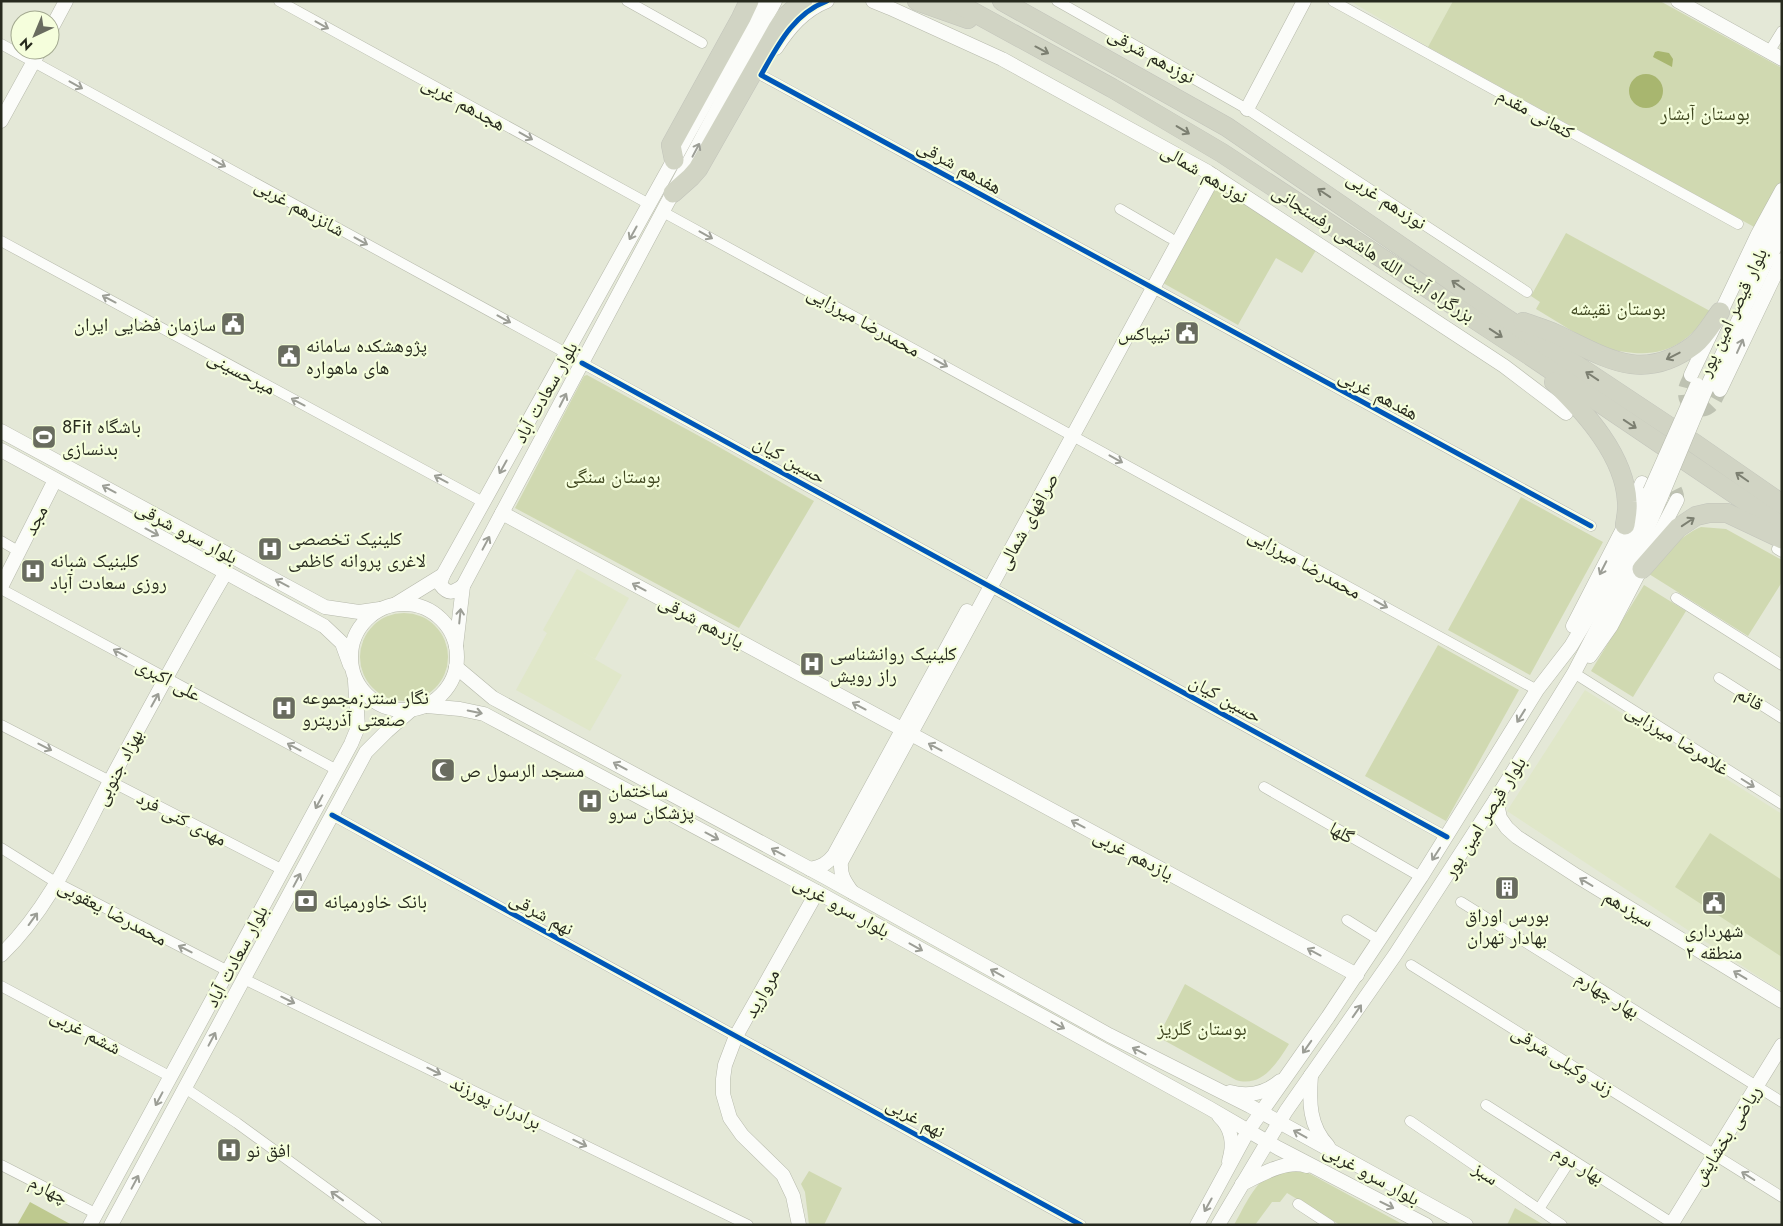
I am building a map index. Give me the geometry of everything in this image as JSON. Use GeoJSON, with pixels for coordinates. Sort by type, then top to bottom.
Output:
{"type":"FeatureCollection","features":[{"type":"Feature","properties":{"kind":"highway"},"geometry":{"type":"LineString","coordinates":[[674,160],[671,145],[742,18],[749,1]]}},
{"type":"Feature","properties":{"kind":"highway"},"geometry":{"type":"LineString","coordinates":[[673,193],[698,169],[778,28],[785,17],[803,1]]}},
{"type":"Feature","properties":{"kind":"highway"},"geometry":{"type":"LineString","coordinates":[[917,1],[1010,33]]}},
{"type":"Feature","properties":{"kind":"highway","name":"بزرگراه آیت الله هاشمی رفسنجانی"},"geometry":{"type":"LineString","coordinates":[[953,1],[1112,88],[1222,153],[1529,355],[1782,526]]}},
{"type":"Feature","properties":{"kind":"highway","name":"بزرگراه آیت الله هاشمی رفسنجانی"},"geometry":{"type":"LineString","coordinates":[[1002,1],[1227,127],[1501,315],[1694,443],[1782,504]]}},
{"type":"Feature","properties":{"kind":"highway"},"geometry":{"type":"LineString","coordinates":[[1501,315],[1553,332],[1607,359],[1623,364],[1637,365],[1650,364],[1672,358],[1694,345],[1720,312]]}},
{"type":"Feature","properties":{"kind":"highway"},"geometry":{"type":"LineString","coordinates":[[1529,355],[1586,415],[1610,452],[1622,475],[1626,492],[1628,503],[1625,525]]}},
{"type":"Feature","properties":{"kind":"highway"},"geometry":{"type":"LineString","coordinates":[[1642,569],[1678,528],[1696,516],[1709,513],[1727,513],[1780,547]]}},
{"type":"Feature","properties":{"kind":"main road"},"geometry":{"type":"LineString","coordinates":[[60,12],[66,1]]}},
{"type":"Feature","properties":{"kind":"main road","name":"بلوار سعادت آباد"},"geometry":{"type":"LineString","coordinates":[[443,576],[762,1]]}},
{"type":"Feature","properties":{"kind":"main road","name":"بلوار سعادت آباد"},"geometry":{"type":"LineString","coordinates":[[456,646],[463,586],[776,1]]}},
{"type":"Feature","properties":{"kind":"main road"},"geometry":{"type":"LineString","coordinates":[[761,75],[790,28],[808,11],[827,1]]}},
{"type":"Feature","properties":{"kind":"main road","name":"نوزدهم شمالی"},"geometry":{"type":"LineString","coordinates":[[873,1],[1002,59],[1210,174],[1504,366],[1566,413]]}},
{"type":"Feature","properties":{"kind":"main road"},"geometry":{"type":"LineString","coordinates":[[1247,109],[1304,1]]}},
{"type":"Feature","properties":{"kind":"main road"},"geometry":{"type":"LineString","coordinates":[[1678,1],[1776,56]]}},
{"type":"Feature","properties":{"kind":"main road"},"geometry":{"type":"LineString","coordinates":[[1,121],[35,60]]}},
{"type":"Feature","properties":{"kind":"main road","name":"صرافهای شمالی"},"geometry":{"type":"LineString","coordinates":[[1149,286],[1170,238],[1210,174]]}},
{"type":"Feature","properties":{"kind":"main road","name":"صرافهای شمالی"},"geometry":{"type":"LineString","coordinates":[[852,892],[840,871],[841,862],[907,732],[1210,174]]}},
{"type":"Feature","properties":{"kind":"main road"},"geometry":{"type":"LineString","coordinates":[[1704,385],[1720,312],[1782,190]]}},
{"type":"Feature","properties":{"kind":"main road","name":"بلوار قیصر امین پور"},"geometry":{"type":"LineString","coordinates":[[1704,385],[1745,281],[1782,212]]}},
{"type":"Feature","properties":{"kind":"main road","name":"بلوار قیصر امین پور"},"geometry":{"type":"LineString","coordinates":[[1704,385],[1761,272],[1782,235]]}},
{"type":"Feature","properties":{"kind":"main road"},"geometry":{"type":"LineString","coordinates":[[1555,667],[1574,625],[1625,525],[1651,490],[1704,385],[1782,260]]}},
{"type":"Feature","properties":{"kind":"main road","name":"بلوار سرو شرقی"},"geometry":{"type":"LineString","coordinates":[[1,431],[325,607],[359,612],[380,609]]}},
{"type":"Feature","properties":{"kind":"main road","name":"بلوار سرو شرقی"},"geometry":{"type":"LineString","coordinates":[[1,450],[324,626],[342,644],[350,665]]}},
{"type":"Feature","properties":{"kind":"main road","name":"مجد"},"geometry":{"type":"LineString","coordinates":[[1,572],[11,547],[53,478]]}},
{"type":"Feature","properties":{"kind":"main road","name":"بلوار قیصر امین پور"},"geometry":{"type":"LineString","coordinates":[[1197,1225],[1248,1131],[1380,940],[1447,837],[1537,690],[1571,646],[1606,587],[1651,490]]}},
{"type":"Feature","properties":{"kind":"main road","name":"بلوار قیصر امین پور"},"geometry":{"type":"LineString","coordinates":[[1218,1225],[1266,1142],[1395,955],[1496,799],[1574,673],[1639,548],[1651,490]]}},
{"type":"Feature","properties":{"kind":"main road"},"geometry":{"type":"LineString","coordinates":[[1574,673],[1593,652],[1612,626],[1677,500]]}},
{"type":"Feature","properties":{"kind":"main road","name":"یازدهم شرقی"},"geometry":{"type":"LineString","coordinates":[[502,513],[907,732]]}},
{"type":"Feature","properties":{"kind":"main road","name":"مجد"},"geometry":{"type":"LineString","coordinates":[[1,588],[11,547]]}},
{"type":"Feature","properties":{"kind":"main road","name":"بهزاد جنوبی"},"geometry":{"type":"LineString","coordinates":[[1,955],[27,927],[57,882],[110,781],[226,572]]}},
{"type":"Feature","properties":{"kind":"main road"},"geometry":{"type":"LineString","coordinates":[[396,604],[413,604],[429,610],[442,620],[452,634],[456,646],[456,667],[451,683],[441,696],[427,706],[411,710],[394,710],[378,705],[365,695],[355,681],[350,665],[350,648],[356,632],[366,619],[380,609],[396,604],[443,576]]}},
{"type":"Feature","properties":{"kind":"main road"},"geometry":{"type":"LineString","coordinates":[[443,576],[440,584],[444,590],[454,592],[463,586]]}},
{"type":"Feature","properties":{"kind":"main road","name":"بلوار سرو غربی"},"geometry":{"type":"LineString","coordinates":[[456,667],[492,698],[810,869],[1109,1035],[1261,1112],[1466,1225]]}},
{"type":"Feature","properties":{"kind":"main road","name":"بلوار سعادت آباد"},"geometry":{"type":"LineString","coordinates":[[94,1219],[337,770],[358,727],[355,681]]}},
{"type":"Feature","properties":{"kind":"main road","name":"بلوار سرو غربی"},"geometry":{"type":"LineString","coordinates":[[427,706],[460,709],[484,714],[817,892],[1161,1081],[1266,1142],[1426,1225]]}},
{"type":"Feature","properties":{"kind":"main road","name":"بلوار سعادت آباد"},"geometry":{"type":"LineString","coordinates":[[111,1225],[366,752],[411,710]]}},
{"type":"Feature","properties":{"kind":"main road","name":"صرافهای شمالی"},"geometry":{"type":"LineString","coordinates":[[810,869],[820,867],[834,855],[907,732]]}},
{"type":"Feature","properties":{"kind":"main road","name":"یازدهم غربی"},"geometry":{"type":"LineString","coordinates":[[907,732],[1356,975]]}},
{"type":"Feature","properties":{"kind":"main road","name":"سیزدهم"},"geometry":{"type":"LineString","coordinates":[[1496,799],[1500,818],[1517,837],[1577,876],[1782,1001]]}},
{"type":"Feature","properties":{"kind":"main road","name":"مروارید"},"geometry":{"type":"LineString","coordinates":[[799,1225],[793,1196],[783,1175],[742,1135],[730,1118],[723,1094],[722,1079],[736,1036],[817,892]]}},
{"type":"Feature","properties":{"kind":"main road"},"geometry":{"type":"LineString","coordinates":[[244,941],[257,946],[258,952]]}},
{"type":"Feature","properties":{"kind":"main road"},"geometry":{"type":"LineString","coordinates":[[1328,1017],[1325,1037],[1332,1040],[1344,1030]]}},
{"type":"Feature","properties":{"kind":"main road","name":"ریاضی بخشایش"},"geometry":{"type":"LineString","coordinates":[[1673,1224],[1782,1045]]}},
{"type":"Feature","properties":{"kind":"main road"},"geometry":{"type":"LineString","coordinates":[[1161,1081],[1151,1070],[1151,1067],[1153,1064],[1170,1066]]}},
{"type":"Feature","properties":{"kind":"main road"},"geometry":{"type":"LineString","coordinates":[[1217,1089],[1241,1095],[1258,1093],[1273,1086],[1291,1070]]}},
{"type":"Feature","properties":{"kind":"main road"},"geometry":{"type":"LineString","coordinates":[[1311,1075],[1310,1099],[1312,1118],[1323,1140],[1334,1152]]}},
{"type":"Feature","properties":{"kind":"main road"},"geometry":{"type":"LineString","coordinates":[[1209,1108],[1222,1120],[1231,1139],[1230,1157],[1225,1173]]}},
{"type":"Feature","properties":{"kind":"main road"},"geometry":{"type":"LineString","coordinates":[[1242,1184],[1277,1168],[1288,1166],[1302,1164],[1320,1170]]}},
{"type":"Feature","properties":{"kind":"main road"},"geometry":{"type":"LineString","coordinates":[[1363,1194],[1355,1184],[1355,1174],[1357,1172],[1374,1174]]}},
{"type":"Feature","properties":{"kind":"street","name":"هجدهم غربی"},"geometry":{"type":"LineString","coordinates":[[279,1],[649,204]]}},
{"type":"Feature","properties":{"kind":"street"},"geometry":{"type":"LineString","coordinates":[[627,1],[702,43]]}},
{"type":"Feature","properties":{"kind":"street","name":"نوزدهم شرقی"},"geometry":{"type":"LineString","coordinates":[[1057,1],[1247,109]]}},
{"type":"Feature","properties":{"kind":"street","name":"کنعانی مقدم"},"geometry":{"type":"LineString","coordinates":[[1333,1],[1738,224]]}},
{"type":"Feature","properties":{"kind":"street"},"geometry":{"type":"LineString","coordinates":[[1776,56],[1782,31]]}},
{"type":"Feature","properties":{"kind":"street","name":"شانزدهم غربی"},"geometry":{"type":"LineString","coordinates":[[44,60],[566,353]]}},
{"type":"Feature","properties":{"kind":"street","name":"هفدهم شرقی"},"geometry":{"type":"LineString","coordinates":[[761,75],[1149,286]]}},
{"type":"Feature","properties":{"kind":"street","name":"نوزدهم غربی"},"geometry":{"type":"LineString","coordinates":[[1247,109],[1527,292]]}},
{"type":"Feature","properties":{"kind":"street"},"geometry":{"type":"LineString","coordinates":[[1120,208],[1170,238]]}},
{"type":"Feature","properties":{"kind":"street","name":"محمدرضا میرزایی"},"geometry":{"type":"LineString","coordinates":[[663,212],[1537,690]]}},
{"type":"Feature","properties":{"kind":"street","name":"میرحسینی"},"geometry":{"type":"LineString","coordinates":[[1,241],[483,502]]}},
{"type":"Feature","properties":{"kind":"street","name":"هفدهم غربی"},"geometry":{"type":"LineString","coordinates":[[1149,286],[1591,526]]}},
{"type":"Feature","properties":{"kind":"street","name":"حسین کیان"},"geometry":{"type":"LineString","coordinates":[[582,363],[1447,837]]}},
{"type":"Feature","properties":{"kind":"street","name":"علی اکبری"},"geometry":{"type":"LineString","coordinates":[[1,588],[337,770]]}},
{"type":"Feature","properties":{"kind":"street"},"geometry":{"type":"LineString","coordinates":[[1676,598],[1782,665]]}},
{"type":"Feature","properties":{"kind":"street","name":"غلامرضا میرزایی"},"geometry":{"type":"LineString","coordinates":[[1574,673],[1782,804]]}},
{"type":"Feature","properties":{"kind":"street","name":"قائم"},"geometry":{"type":"LineString","coordinates":[[1719,678],[1782,718]]}},
{"type":"Feature","properties":{"kind":"street","name":"مهدی کنی فرد"},"geometry":{"type":"LineString","coordinates":[[1,725],[283,870]]}},
{"type":"Feature","properties":{"kind":"street","name":"گلها"},"geometry":{"type":"LineString","coordinates":[[1264,787],[1421,877]]}},
{"type":"Feature","properties":{"kind":"street","name":"نهم شرقی"},"geometry":{"type":"LineString","coordinates":[[332,815],[736,1036]]}},
{"type":"Feature","properties":{"kind":"street","name":"محمدرضا یعقوبی"},"geometry":{"type":"LineString","coordinates":[[1,848],[57,882],[228,971]]}},
{"type":"Feature","properties":{"kind":"street","name":"بهار چهارم"},"geometry":{"type":"LineString","coordinates":[[1460,902],[1782,1102]]}},
{"type":"Feature","properties":{"kind":"street"},"geometry":{"type":"LineString","coordinates":[[1347,920],[1380,940]]}},
{"type":"Feature","properties":{"kind":"street","name":"زند وکیلی شرقی"},"geometry":{"type":"LineString","coordinates":[[1411,965],[1782,1197]]}},
{"type":"Feature","properties":{"kind":"street","name":"برادران پورزند"},"geometry":{"type":"LineString","coordinates":[[244,979],[748,1225]]}},
{"type":"Feature","properties":{"kind":"street","name":"ششم غربی"},"geometry":{"type":"LineString","coordinates":[[1,986],[171,1077]]}},
{"type":"Feature","properties":{"kind":"street","name":"نهم غربی"},"geometry":{"type":"LineString","coordinates":[[736,1036],[1081,1225]]}},
{"type":"Feature","properties":{"kind":"street"},"geometry":{"type":"LineString","coordinates":[[185,1088],[237,1123],[376,1225]]}},
{"type":"Feature","properties":{"kind":"street","name":"بهار دوم"},"geometry":{"type":"LineString","coordinates":[[1486,1105],[1673,1224]]}},
{"type":"Feature","properties":{"kind":"street","name":"سبز"},"geometry":{"type":"LineString","coordinates":[[1410,1121],[1562,1225]]}},
{"type":"Feature","properties":{"kind":"street"},"geometry":{"type":"LineString","coordinates":[[1539,1209],[1571,1159]]}},
{"type":"Feature","properties":{"kind":"street","name":"چهارم"},"geometry":{"type":"LineString","coordinates":[[1,1164],[94,1219]]}},
{"type":"Feature","properties":{"kind":"street"},"geometry":{"type":"LineString","coordinates":[[1298,1204],[1330,1225]]}},
{"type":"Feature","properties":{"kind":"shaded area"},"geometry":{"type":"Polygon","coordinates":[[[1350,1],[1453,1],[1428,47],[1350,1]]]}},
{"type":"Feature","properties":{"kind":"shaded area"},"geometry":{"type":"Polygon","coordinates":[[[1655,52],[1669,53],[1673,59],[1672,67],[1653,57],[1655,52]]]}},
{"type":"Feature","properties":{"kind":"shaded area"},"geometry":{"type":"Polygon","coordinates":[[[1646,74],[1658,79],[1663,91],[1658,103],[1646,108],[1634,103],[1629,91],[1634,79],[1646,74]]]}},
{"type":"Feature","properties":{"kind":"shaded area"},"geometry":{"type":"Polygon","coordinates":[[[577,569],[629,598],[595,659],[579,650],[622,675],[590,731],[516,690],[547,633],[543,630],[577,569]]]}},
{"type":"Feature","properties":{"kind":"shaded area","name":"شهرداری منطقه ۲"},"geometry":{"type":"Polygon","coordinates":[[[1585,690],[1782,814],[1782,992],[1507,811],[1585,690]]]}},
{"type":"Feature","properties":{"kind":"shaded area"},"geometry":{"type":"Polygon","coordinates":[[[30,1202],[72,1225],[17,1225],[30,1202]]]}},
{"type":"Feature","properties":{"kind":"green space","name":"بوستان آبشار"},"geometry":{"type":"Polygon","coordinates":[[[1453,1],[1660,1],[1782,68],[1782,187],[1756,228],[1428,47],[1453,1]]]}},
{"type":"Feature","properties":{"kind":"green space"},"geometry":{"type":"Polygon","coordinates":[[[1223,190],[1318,247],[1302,273],[1276,258],[1238,325],[1163,283],[1213,191],[1223,190]]]}},
{"type":"Feature","properties":{"kind":"green space","name":"بوستان نقیشه"},"geometry":{"type":"Polygon","coordinates":[[[1566,233],[1710,311],[1684,340],[1674,346],[1652,353],[1620,351],[1606,348],[1586,339],[1536,309],[1540,302],[1531,296],[1566,233]]]}},
{"type":"Feature","properties":{"kind":"green space","name":"بوستان سنگی"},"geometry":{"type":"Polygon","coordinates":[[[587,375],[814,501],[739,628],[515,508],[584,376],[587,375]]]}},
{"type":"Feature","properties":{"kind":"green space"},"geometry":{"type":"Polygon","coordinates":[[[1521,497],[1603,542],[1530,675],[1448,630],[1521,497]]]}},
{"type":"Feature","properties":{"kind":"green space"},"geometry":{"type":"Polygon","coordinates":[[[1701,527],[1726,529],[1782,560],[1782,582],[1748,636],[1649,574],[1679,541],[1701,527]]]}},
{"type":"Feature","properties":{"kind":"green space"},"geometry":{"type":"Polygon","coordinates":[[[1644,585],[1686,611],[1633,697],[1591,671],[1644,585]]]}},
{"type":"Feature","properties":{"kind":"green space"},"geometry":{"type":"Polygon","coordinates":[[[404,613],[421,617],[435,626],[444,640],[448,657],[444,674],[435,688],[421,697],[404,701],[387,697],[373,688],[364,674],[360,657],[364,640],[373,626],[387,617],[404,613]]]}},
{"type":"Feature","properties":{"kind":"green space"},"geometry":{"type":"Polygon","coordinates":[[[1438,645],[1519,690],[1446,821],[1365,776],[1438,645]]]}},
{"type":"Feature","properties":{"kind":"green space"},"geometry":{"type":"Polygon","coordinates":[[[1710,833],[1782,880],[1782,957],[1675,887],[1710,833]]]}},
{"type":"Feature","properties":{"kind":"green space","name":"بوستان گلریز"},"geometry":{"type":"Polygon","coordinates":[[[1185,984],[1289,1044],[1274,1066],[1261,1077],[1254,1080],[1245,1082],[1236,1080],[1158,1037],[1185,984]]]}},
{"type":"Feature","properties":{"kind":"green space"},"geometry":{"type":"Polygon","coordinates":[[[1301,1169],[1404,1225],[1340,1225],[1287,1193],[1280,1202],[1272,1202],[1255,1225],[1234,1225],[1248,1199],[1261,1182],[1274,1174],[1301,1169]]]}},
{"type":"Feature","properties":{"kind":"green space"},"geometry":{"type":"Polygon","coordinates":[[[809,1171],[842,1188],[824,1225],[809,1225],[805,1192],[801,1184],[809,1171]]]}},
{"type":"Feature","properties":{"kind":"green space"},"geometry":{"type":"Polygon","coordinates":[[[1515,1208],[1544,1225],[1507,1225],[1515,1208]]]}},
{"type":"Feature","properties":{"kind":"tunnel"},"geometry":{"type":"LineString","coordinates":[[1691,375],[1685,394],[1687,402],[1697,409],[1709,407],[1720,390]]}},
{"type":"Feature","properties":{"kind":"tunnel"},"geometry":{"type":"LineString","coordinates":[[1659,477],[1666,480],[1672,486],[1676,492],[1677,500]]}},
{"type":"Feature","properties":{"kind":"cycle path"},"geometry":{"type":"LineString","coordinates":[[827,1],[815,7],[796,22],[780,42],[761,75],[1591,526]]}},
{"type":"Feature","properties":{"kind":"cycle path"},"geometry":{"type":"LineString","coordinates":[[582,363],[1447,837]]}},
{"type":"Feature","properties":{"kind":"cycle path"},"geometry":{"type":"LineString","coordinates":[[332,815],[1081,1225]]}},
{"type":"Feature","properties":{"kind":"place","name":"سازمان فضایی ایران"},"geometry":{"type":"Point","coordinates":[233,324]}},
{"type":"Feature","properties":{"kind":"place","name":"تیپاکس"},"geometry":{"type":"Point","coordinates":[1187,333]}},
{"type":"Feature","properties":{"kind":"place","name":"پژوهشکده سامانه های ماهواره"},"geometry":{"type":"Point","coordinates":[289,356]}},
{"type":"Feature","properties":{"kind":"place","name":"8Fit باشگاه بدنسازی"},"geometry":{"type":"Point","coordinates":[44,437]}},
{"type":"Feature","properties":{"kind":"place","name":"کلینیک تخصصی لاغری پروانه کاظمی"},"geometry":{"type":"Point","coordinates":[270,549]}},
{"type":"Feature","properties":{"kind":"place","name":"کلینیک شبانه روزی سعادت آباد"},"geometry":{"type":"Point","coordinates":[33,571]}},
{"type":"Feature","properties":{"kind":"place","name":"کلینیک روانشناسی راز رویش"},"geometry":{"type":"Point","coordinates":[812,664]}},
{"type":"Feature","properties":{"kind":"place","name":"نگار سنتر;مجموعه صنعتی آذرپترو"},"geometry":{"type":"Point","coordinates":[284,708]}},
{"type":"Feature","properties":{"kind":"place","name":"مسجد الرسول ص"},"geometry":{"type":"Point","coordinates":[443,770]}},
{"type":"Feature","properties":{"kind":"place","name":"ساختمان پزشکان سرو"},"geometry":{"type":"Point","coordinates":[590,801]}},
{"type":"Feature","properties":{"kind":"place","name":"بورس اوراق بهادار تهران"},"geometry":{"type":"Point","coordinates":[1507,888]}},
{"type":"Feature","properties":{"kind":"place","name":"بانک خاورمیانه"},"geometry":{"type":"Point","coordinates":[306,901]}},
{"type":"Feature","properties":{"kind":"place","name":"شهرداری منطقه ۲"},"geometry":{"type":"Point","coordinates":[1714,903]}},
{"type":"Feature","properties":{"kind":"place","name":"افق نو"},"geometry":{"type":"Point","coordinates":[229,1150]}}]}
